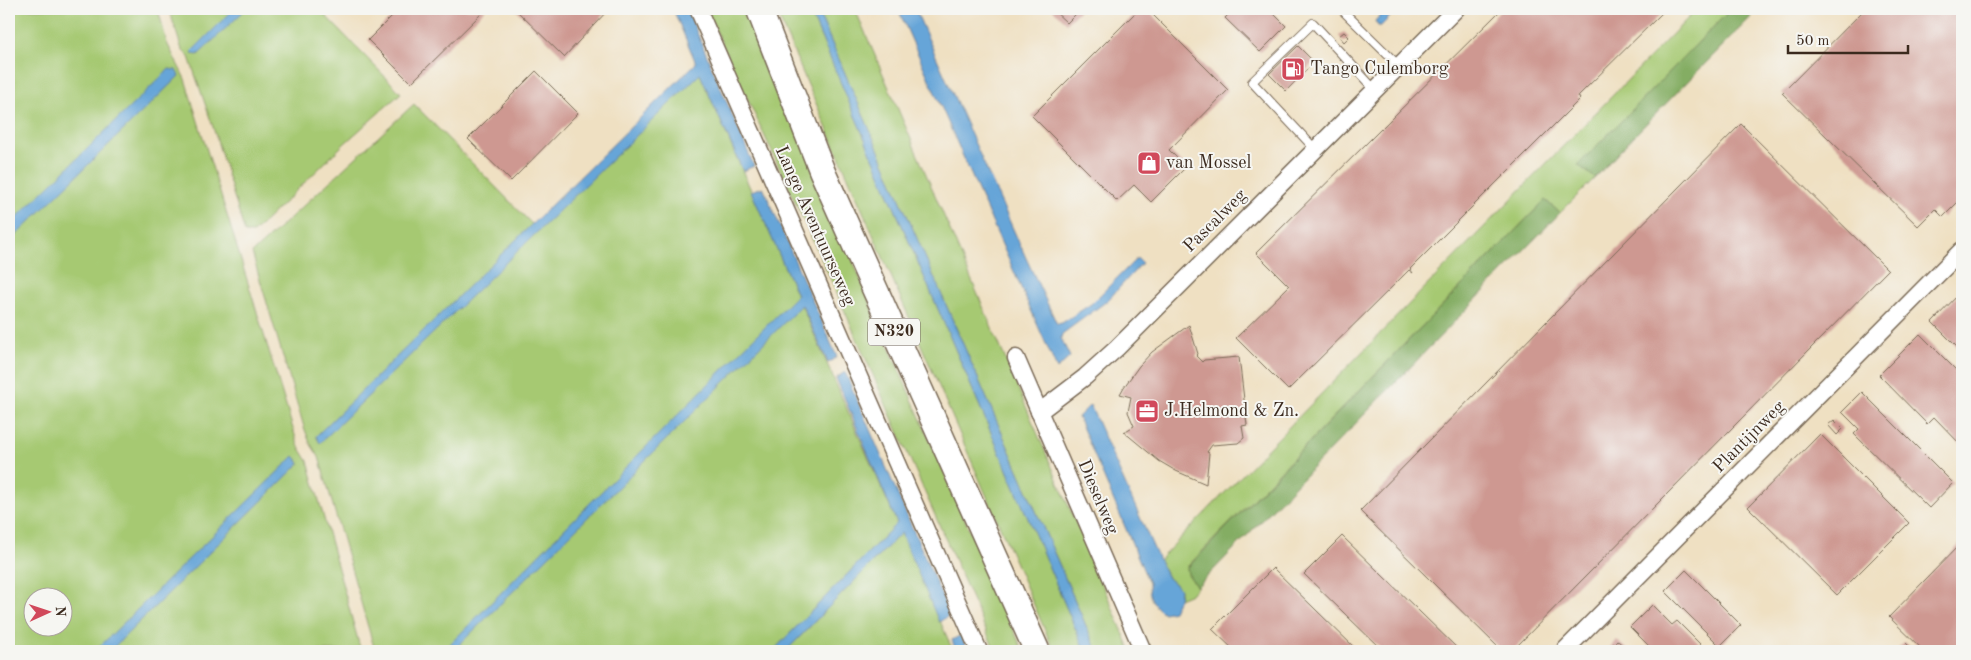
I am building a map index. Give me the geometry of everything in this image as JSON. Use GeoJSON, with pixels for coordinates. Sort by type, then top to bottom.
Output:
{"type":"FeatureCollection","features":[{"type":"Feature","properties":{"kind":"main road","name":"N320"},"geometry":{"type":"LineString","coordinates":[[759,9],[822,171],[1037,651]]}},
{"type":"Feature","properties":{"kind":"street","name":"Lange Aventuurseweg"},"geometry":{"type":"LineString","coordinates":[[698,9],[979,651]]}},
{"type":"Feature","properties":{"kind":"street","name":"Pascalweg"},"geometry":{"type":"LineString","coordinates":[[1040,412],[1085,378],[1117,348],[1456,9]]}},
{"type":"Feature","properties":{"kind":"street","name":"Plantijnweg"},"geometry":{"type":"LineString","coordinates":[[1564,651],[1962,250]]}},
{"type":"Feature","properties":{"kind":"street","name":"Dieselweg"},"geometry":{"type":"LineString","coordinates":[[1016,358],[1142,651]]}},
{"type":"Feature","properties":{"kind":"lane"},"geometry":{"type":"LineString","coordinates":[[1346,10],[1399,66]]}},
{"type":"Feature","properties":{"kind":"lane"},"geometry":{"type":"LineString","coordinates":[[1316,149],[1252,82],[1313,23],[1375,90]]}},
{"type":"Feature","properties":{"kind":"green space"},"geometry":{"type":"Polygon","coordinates":[[[9,9],[158,9],[167,43],[185,79],[298,445],[308,461],[361,651],[9,651],[9,9]]]}},
{"type":"Feature","properties":{"kind":"green space"},"geometry":{"type":"Polygon","coordinates":[[[169,9],[319,9],[401,93],[345,143],[253,233],[245,233],[213,127],[189,57],[182,50],[169,9]]]}},
{"type":"Feature","properties":{"kind":"green space"},"geometry":{"type":"Polygon","coordinates":[[[706,9],[750,9],[877,320],[1023,651],[995,651],[827,271],[706,9]]]}},
{"type":"Feature","properties":{"kind":"green space"},"geometry":{"type":"Polygon","coordinates":[[[775,9],[809,9],[1085,651],[1054,651],[775,9]]]}},
{"type":"Feature","properties":{"kind":"green space"},"geometry":{"type":"Polygon","coordinates":[[[817,9],[855,9],[1131,651],[1097,651],[817,9]]]}},
{"type":"Feature","properties":{"kind":"green space"},"geometry":{"type":"Polygon","coordinates":[[[1697,9],[1731,9],[1579,165],[1595,178],[1560,213],[1545,200],[1187,567],[1188,574],[1197,587],[1191,594],[1179,599],[1180,589],[1168,578],[1159,560],[1697,9]]]}},
{"type":"Feature","properties":{"kind":"green space"},"geometry":{"type":"Polygon","coordinates":[[[1731,9],[1759,9],[1595,178],[1578,165],[1731,9]]]}},
{"type":"Feature","properties":{"kind":"green space"},"geometry":{"type":"Polygon","coordinates":[[[696,65],[897,523],[773,651],[375,651],[319,457],[310,443],[304,427],[252,253],[414,104],[532,224],[408,348],[696,65]]]}},
{"type":"Feature","properties":{"kind":"green space"},"geometry":{"type":"Polygon","coordinates":[[[1545,200],[1560,213],[1197,587],[1188,574],[1187,568],[1545,200]]]}},
{"type":"Feature","properties":{"kind":"green space"},"geometry":{"type":"Polygon","coordinates":[[[902,532],[953,651],[786,651],[902,532]]]}},
{"type":"Feature","properties":{"kind":"water"},"geometry":{"type":"Polygon","coordinates":[[[234,9],[246,9],[198,55],[193,54],[192,51],[234,9]]]}},
{"type":"Feature","properties":{"kind":"water"},"geometry":{"type":"Polygon","coordinates":[[[673,9],[687,9],[754,166],[743,171],[700,74],[320,443],[316,436],[696,63],[673,9]]]}},
{"type":"Feature","properties":{"kind":"water"},"geometry":{"type":"Polygon","coordinates":[[[809,9],[817,9],[1097,651],[1085,651],[809,9]]]}},
{"type":"Feature","properties":{"kind":"water"},"geometry":{"type":"Polygon","coordinates":[[[898,9],[915,9],[1057,324],[1062,323],[1091,304],[1137,258],[1142,263],[1107,301],[1062,334],[1061,338],[1070,357],[1057,369],[898,9]]]}},
{"type":"Feature","properties":{"kind":"water"},"geometry":{"type":"Polygon","coordinates":[[[1386,9],[1398,9],[1381,26],[1378,26],[1375,21],[1386,9]]]}},
{"type":"Feature","properties":{"kind":"water"},"geometry":{"type":"Polygon","coordinates":[[[169,69],[176,70],[179,76],[9,242],[9,225],[169,69]]]}},
{"type":"Feature","properties":{"kind":"water"},"geometry":{"type":"Polygon","coordinates":[[[763,187],[837,357],[828,363],[802,305],[453,651],[443,651],[797,295],[751,191],[763,187]]]}},
{"type":"Feature","properties":{"kind":"water"},"geometry":{"type":"Polygon","coordinates":[[[845,372],[950,615],[939,622],[901,533],[786,651],[773,651],[897,523],[836,378],[845,372]]]}},
{"type":"Feature","properties":{"kind":"water"},"geometry":{"type":"Polygon","coordinates":[[[1090,405],[1159,560],[1168,578],[1180,589],[1179,599],[1173,611],[1164,613],[1152,600],[1149,583],[1078,417],[1090,405]]]}},
{"type":"Feature","properties":{"kind":"water"},"geometry":{"type":"Polygon","coordinates":[[[294,456],[300,463],[110,651],[95,651],[294,456]]]}},
{"type":"Feature","properties":{"kind":"water"},"geometry":{"type":"Polygon","coordinates":[[[961,635],[968,651],[956,651],[952,640],[961,635]]]}},
{"type":"Feature","properties":{"kind":"building"},"geometry":{"type":"Polygon","coordinates":[[[399,9],[486,9],[411,83],[368,40],[399,9]]]}},
{"type":"Feature","properties":{"kind":"building"},"geometry":{"type":"Polygon","coordinates":[[[515,9],[609,9],[564,57],[515,9]]]}},
{"type":"Feature","properties":{"kind":"building"},"geometry":{"type":"Polygon","coordinates":[[[1052,9],[1081,9],[1067,23],[1052,9]]]}},
{"type":"Feature","properties":{"kind":"building"},"geometry":{"type":"Polygon","coordinates":[[[1139,9],[1147,9],[1228,90],[1169,150],[1186,167],[1151,202],[1134,185],[1117,201],[1032,116],[1139,9]]]}},
{"type":"Feature","properties":{"kind":"building"},"geometry":{"type":"Polygon","coordinates":[[[1234,9],[1269,9],[1286,26],[1260,52],[1225,18],[1234,9]]]}},
{"type":"Feature","properties":{"kind":"building"},"geometry":{"type":"Polygon","coordinates":[[[1502,9],[1666,9],[1578,96],[1580,99],[1410,269],[1413,273],[1409,270],[1288,390],[1236,338],[1289,286],[1256,253],[1502,9]]]}},
{"type":"Feature","properties":{"kind":"building"},"geometry":{"type":"Polygon","coordinates":[[[1865,9],[1962,9],[1962,198],[1943,217],[1935,209],[1918,226],[1782,93],[1865,9]]]}},
{"type":"Feature","properties":{"kind":"building"},"geometry":{"type":"Polygon","coordinates":[[[1344,32],[1349,37],[1344,42],[1339,36],[1344,32]]]}},
{"type":"Feature","properties":{"kind":"building"},"geometry":{"type":"Polygon","coordinates":[[[1298,46],[1314,62],[1286,91],[1269,74],[1298,46]]]}},
{"type":"Feature","properties":{"kind":"building"},"geometry":{"type":"Polygon","coordinates":[[[536,71],[578,113],[511,181],[468,139],[536,71]]]}},
{"type":"Feature","properties":{"kind":"building"},"geometry":{"type":"Polygon","coordinates":[[[1741,124],[1888,270],[1512,651],[1502,651],[1360,511],[1741,124]]]}},
{"type":"Feature","properties":{"kind":"building"},"geometry":{"type":"Polygon","coordinates":[[[1962,291],[1962,352],[1932,322],[1962,291]]]}},
{"type":"Feature","properties":{"kind":"building"},"geometry":{"type":"Polygon","coordinates":[[[1189,325],[1198,354],[1196,356],[1202,362],[1204,360],[1239,357],[1247,425],[1242,426],[1244,438],[1238,443],[1212,445],[1207,452],[1209,453],[1206,484],[1176,471],[1159,461],[1124,432],[1134,426],[1128,412],[1131,397],[1120,394],[1124,387],[1152,352],[1189,325]]]}},
{"type":"Feature","properties":{"kind":"building"},"geometry":{"type":"Polygon","coordinates":[[[1920,334],[1962,376],[1962,446],[1934,417],[1927,424],[1879,375],[1920,334]]]}},
{"type":"Feature","properties":{"kind":"building"},"geometry":{"type":"Polygon","coordinates":[[[1862,392],[1953,483],[1929,508],[1854,434],[1859,429],[1842,412],[1862,392]]]}},
{"type":"Feature","properties":{"kind":"building"},"geometry":{"type":"Polygon","coordinates":[[[1834,420],[1843,429],[1837,435],[1828,425],[1834,420]]]}},
{"type":"Feature","properties":{"kind":"building"},"geometry":{"type":"Polygon","coordinates":[[[1820,434],[1909,523],[1837,595],[1748,507],[1820,434]]]}},
{"type":"Feature","properties":{"kind":"building"},"geometry":{"type":"Polygon","coordinates":[[[1342,536],[1460,651],[1383,651],[1304,574],[1342,536]]]}},
{"type":"Feature","properties":{"kind":"building"},"geometry":{"type":"Polygon","coordinates":[[[1962,542],[1962,651],[1924,651],[1889,617],[1962,542]]]}},
{"type":"Feature","properties":{"kind":"building"},"geometry":{"type":"Polygon","coordinates":[[[1273,568],[1358,651],[1235,651],[1212,629],[1273,568]]]}},
{"type":"Feature","properties":{"kind":"building"},"geometry":{"type":"Polygon","coordinates":[[[1686,570],[1741,625],[1720,646],[1665,591],[1686,570]]]}},
{"type":"Feature","properties":{"kind":"building"},"geometry":{"type":"Polygon","coordinates":[[[1652,605],[1672,625],[1677,621],[1707,651],[1654,651],[1630,627],[1652,605]]]}},
{"type":"Feature","properties":{"kind":"building"},"geometry":{"type":"Polygon","coordinates":[[[1617,640],[1629,651],[1606,651],[1617,640]]]}},
{"type":"Feature","properties":{"kind":"building"},"geometry":{"type":"Polygon","coordinates":[[[1905,642],[1914,651],[1896,651],[1905,642]]]}},
{"type":"Feature","properties":{"kind":"place","name":"Tango Culemborg"},"geometry":{"type":"Point","coordinates":[1293,69]}},
{"type":"Feature","properties":{"kind":"place","name":"van Mossel"},"geometry":{"type":"Point","coordinates":[1149,163]}},
{"type":"Feature","properties":{"kind":"place","name":"J.Helmond & Zn."},"geometry":{"type":"Point","coordinates":[1147,411]}}]}
